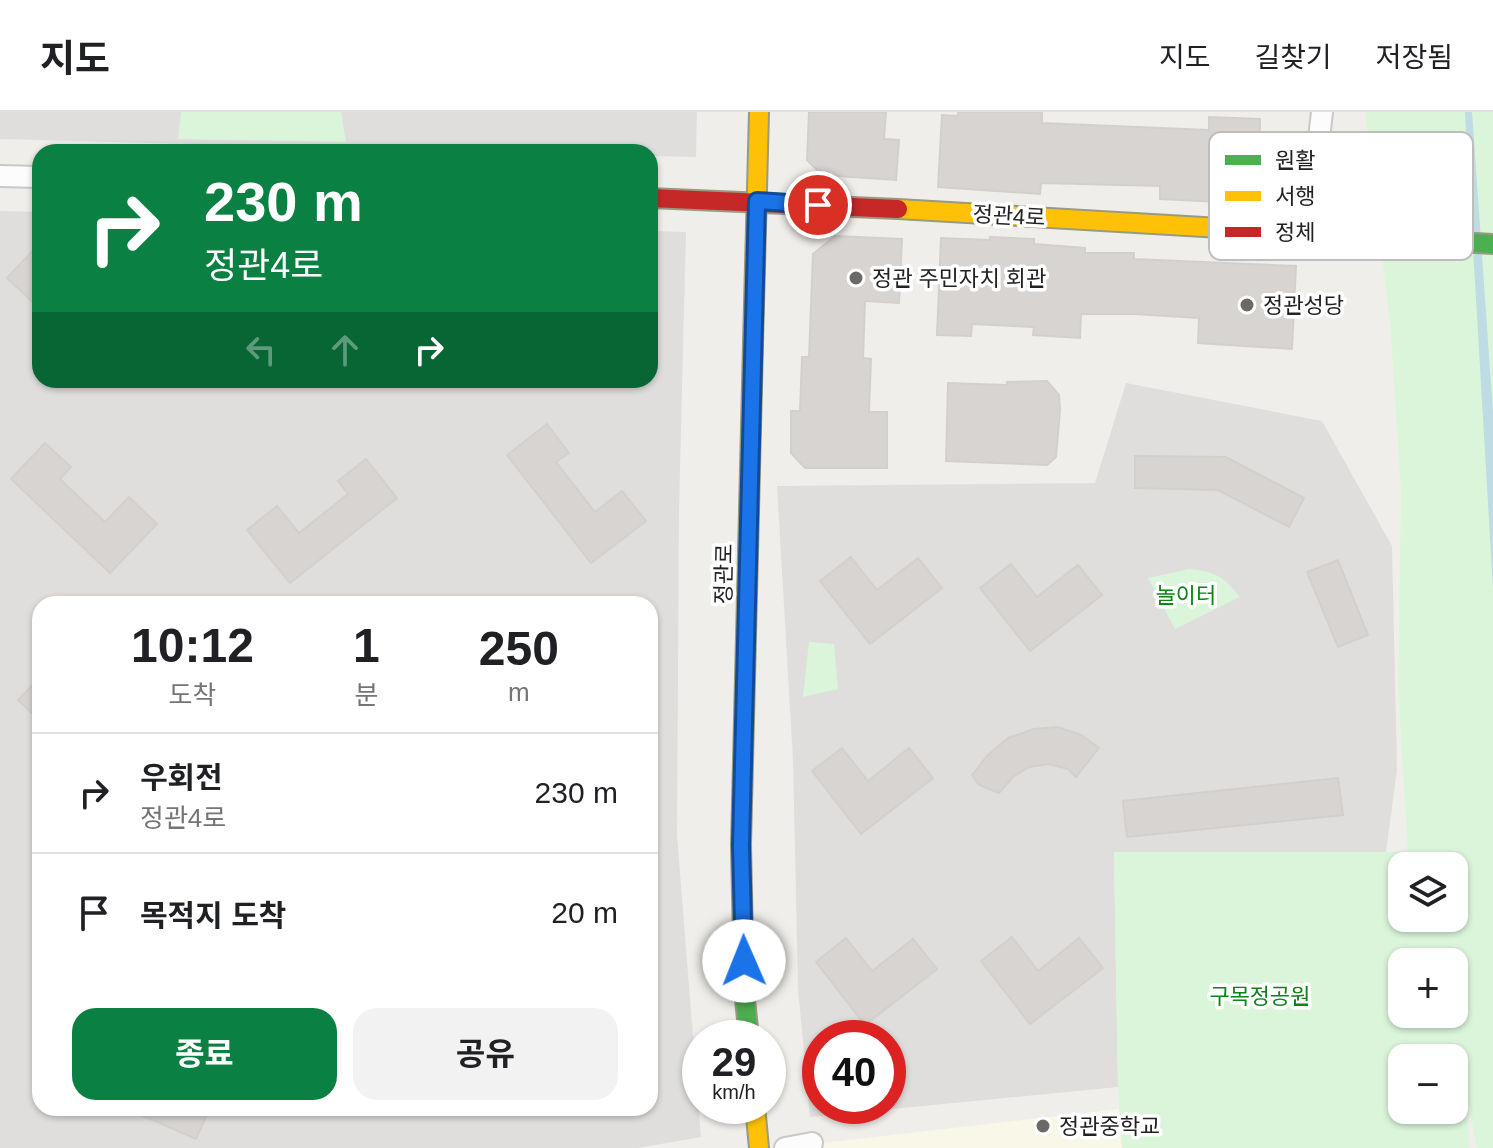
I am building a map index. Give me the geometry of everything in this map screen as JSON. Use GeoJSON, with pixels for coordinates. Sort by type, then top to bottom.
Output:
{"type":"FeatureCollection","features":[{"type":"Feature","properties":{"kind":"street","name":"정관로"},"geometry":{"type":"LineString","coordinates":[[747,1020],[741,845],[759,112]]}},
{"type":"Feature","properties":{"kind":"street"},"geometry":{"type":"LineString","coordinates":[[1320,132],[1322,112]]}},
{"type":"Feature","properties":{"kind":"street"},"geometry":{"type":"LineString","coordinates":[[0,176],[32,177]]}},
{"type":"Feature","properties":{"kind":"street","name":"정관4로"},"geometry":{"type":"LineString","coordinates":[[658,198],[757,201],[1209,228]]}},
{"type":"Feature","properties":{"kind":"street","name":"정관4로"},"geometry":{"type":"LineString","coordinates":[[1473,243],[1493,244]]}},
{"type":"Feature","properties":{"kind":"street"},"geometry":{"type":"LineString","coordinates":[[757,1124],[759,1148]]}},
{"type":"Feature","properties":{"kind":"street"},"geometry":{"type":"LineString","coordinates":[[785,1148],[812,1143]]}},
{"type":"Feature","properties":{"kind":"shaded area"},"geometry":{"type":"Polygon","coordinates":[[[0,112],[697,112],[696,157],[658,156],[658,144],[188,144],[0,139],[0,112]]]}},
{"type":"Feature","properties":{"kind":"shaded area"},"geometry":{"type":"Polygon","coordinates":[[[0,211],[32,212],[32,388],[658,388],[658,231],[686,232],[679,510],[677,835],[692,1020],[682,1020],[682,1124],[700,1124],[701,1137],[638,1148],[0,1148],[0,211]]]}},
{"type":"Feature","properties":{"kind":"shaded area"},"geometry":{"type":"Polygon","coordinates":[[[1126,383],[1322,421],[1392,546],[1397,770],[1386,852],[1114,852],[1118,1087],[906,1108],[906,1020],[802,1020],[802,1031],[798,988],[793,760],[777,486],[1095,483],[1126,383]]]}},
{"type":"Feature","properties":{"kind":"shaded area","name":"정관중학교"},"geometry":{"type":"Polygon","coordinates":[[[1119,1109],[1122,1148],[814,1148],[814,1144],[1119,1109]]]}},
{"type":"Feature","properties":{"kind":"green space"},"geometry":{"type":"Polygon","coordinates":[[[181,112],[341,112],[346,142],[178,139],[181,112]]]}},
{"type":"Feature","properties":{"kind":"green space","name":"구목정공원"},"geometry":{"type":"Polygon","coordinates":[[[1365,112],[1493,112],[1493,1148],[1477,1148],[1468,1102],[1469,1148],[1122,1148],[1114,852],[1388,852],[1388,932],[1468,932],[1468,852],[1408,852],[1398,689],[1401,490],[1390,322],[1383,260],[1473,260],[1473,132],[1367,132],[1365,112]]]}},
{"type":"Feature","properties":{"kind":"green space","name":"놀이터"},"geometry":{"type":"Polygon","coordinates":[[[1189,569],[1218,576],[1240,597],[1175,629],[1148,578],[1189,569]]]}},
{"type":"Feature","properties":{"kind":"green space"},"geometry":{"type":"Polygon","coordinates":[[[809,642],[834,644],[838,689],[803,697],[809,642]]]}},
{"type":"Feature","properties":{"kind":"water"},"geometry":{"type":"Polygon","coordinates":[[[1465,112],[1472,112],[1493,413],[1493,588],[1473,248],[1473,132],[1466,132],[1465,112]]]}},
{"type":"Feature","properties":{"kind":"building"},"geometry":{"type":"Polygon","coordinates":[[[809,112],[886,112],[884,139],[899,140],[896,180],[822,175],[807,160],[809,112]]]}},
{"type":"Feature","properties":{"kind":"building"},"geometry":{"type":"Polygon","coordinates":[[[958,112],[1042,112],[1042,123],[1209,130],[1209,117],[1260,119],[1260,132],[1209,132],[1209,201],[1160,199],[1160,186],[1041,183],[1040,194],[938,187],[942,115],[958,116],[958,112]]]}},
{"type":"Feature","properties":{"kind":"building"},"geometry":{"type":"Polygon","coordinates":[[[835,236],[902,239],[899,303],[865,301],[863,358],[871,359],[869,412],[887,412],[887,468],[805,468],[791,453],[791,411],[800,411],[802,357],[809,357],[813,254],[835,236]]]}},
{"type":"Feature","properties":{"kind":"building"},"geometry":{"type":"Polygon","coordinates":[[[990,237],[1034,239],[1034,244],[1085,248],[1085,253],[1134,253],[1134,259],[1296,266],[1292,349],[1198,343],[1199,318],[1134,314],[1081,314],[1080,338],[1033,335],[1034,327],[972,324],[971,336],[937,335],[941,238],[990,240],[990,237]]]}},
{"type":"Feature","properties":{"kind":"building"},"geometry":{"type":"Polygon","coordinates":[[[32,251],[32,301],[7,278],[32,251]]]}},
{"type":"Feature","properties":{"kind":"building"},"geometry":{"type":"Polygon","coordinates":[[[1047,381],[1059,395],[1060,410],[1056,457],[1047,465],[946,461],[948,383],[1007,385],[1007,382],[1047,381]]]}},
{"type":"Feature","properties":{"kind":"building"},"geometry":{"type":"Polygon","coordinates":[[[547,424],[569,453],[556,462],[595,512],[622,491],[646,521],[591,563],[507,455],[547,424]]]}},
{"type":"Feature","properties":{"kind":"building"},"geometry":{"type":"Polygon","coordinates":[[[45,443],[71,467],[60,479],[105,522],[129,497],[157,524],[110,573],[11,479],[45,443]]]}},
{"type":"Feature","properties":{"kind":"building"},"geometry":{"type":"Polygon","coordinates":[[[1135,456],[1226,457],[1304,498],[1289,527],[1218,490],[1135,488],[1135,456]]]}},
{"type":"Feature","properties":{"kind":"building"},"geometry":{"type":"Polygon","coordinates":[[[366,459],[397,498],[290,583],[247,530],[277,506],[299,533],[348,494],[338,481],[366,459]]]}},
{"type":"Feature","properties":{"kind":"building"},"geometry":{"type":"Polygon","coordinates":[[[851,557],[877,590],[918,558],[942,588],[870,644],[820,581],[851,557]]]}},
{"type":"Feature","properties":{"kind":"building"},"geometry":{"type":"Polygon","coordinates":[[[1338,560],[1368,635],[1338,647],[1307,572],[1338,560]]]}},
{"type":"Feature","properties":{"kind":"building"},"geometry":{"type":"Polygon","coordinates":[[[1011,564],[1037,597],[1078,565],[1102,595],[1030,651],[980,588],[1011,564]]]}},
{"type":"Feature","properties":{"kind":"building"},"geometry":{"type":"Polygon","coordinates":[[[32,685],[32,713],[18,700],[32,685]]]}},
{"type":"Feature","properties":{"kind":"building"},"geometry":{"type":"Polygon","coordinates":[[[1058,727],[1081,735],[1099,748],[1076,777],[1068,769],[1049,764],[1029,767],[1013,777],[999,793],[979,785],[972,775],[987,756],[1008,738],[1034,729],[1058,727]]]}},
{"type":"Feature","properties":{"kind":"building"},"geometry":{"type":"Polygon","coordinates":[[[842,748],[868,781],[909,748],[933,778],[861,834],[812,771],[842,748]]]}},
{"type":"Feature","properties":{"kind":"building"},"geometry":{"type":"Polygon","coordinates":[[[1338,778],[1343,815],[1127,837],[1123,801],[1338,778]]]}},
{"type":"Feature","properties":{"kind":"building"},"geometry":{"type":"Polygon","coordinates":[[[1012,937],[1038,971],[1079,938],[1103,968],[1030,1024],[981,961],[1012,937]]]}},
{"type":"Feature","properties":{"kind":"building"},"geometry":{"type":"Polygon","coordinates":[[[846,938],[872,971],[913,939],[937,969],[871,1020],[861,1020],[816,962],[846,938]]]}},
{"type":"Feature","properties":{"kind":"building"},"geometry":{"type":"Polygon","coordinates":[[[143,1116],[206,1116],[196,1139],[143,1116]]]}},
{"type":"Feature","properties":{"kind":"traffic: fast"},"geometry":{"type":"LineString","coordinates":[[1473,243],[1493,244]]}},
{"type":"Feature","properties":{"kind":"traffic: fast"},"geometry":{"type":"LineString","coordinates":[[747,1020],[741,845],[753,343]]}},
{"type":"Feature","properties":{"kind":"traffic: slow"},"geometry":{"type":"LineString","coordinates":[[753,343],[759,112]]}},
{"type":"Feature","properties":{"kind":"traffic: slow"},"geometry":{"type":"LineString","coordinates":[[898,209],[1209,227]]}},
{"type":"Feature","properties":{"kind":"traffic: slow"},"geometry":{"type":"LineString","coordinates":[[757,1124],[759,1148]]}},
{"type":"Feature","properties":{"kind":"traffic: jam"},"geometry":{"type":"LineString","coordinates":[[658,198],[898,209]]}},
{"type":"Feature","properties":{"kind":"place","name":"정관 주민자치 회관"},"geometry":{"type":"Point","coordinates":[856,278]}},
{"type":"Feature","properties":{"kind":"place","name":"정관성당"},"geometry":{"type":"Point","coordinates":[1247,305]}},
{"type":"Feature","properties":{"kind":"place","name":"정관중학교"},"geometry":{"type":"Point","coordinates":[1043,1126]}},
{"type":"Feature","properties":{"kind":"route"},"geometry":{"type":"LineString","coordinates":[[744,961],[741,845],[757,201],[818,205]]}}]}
